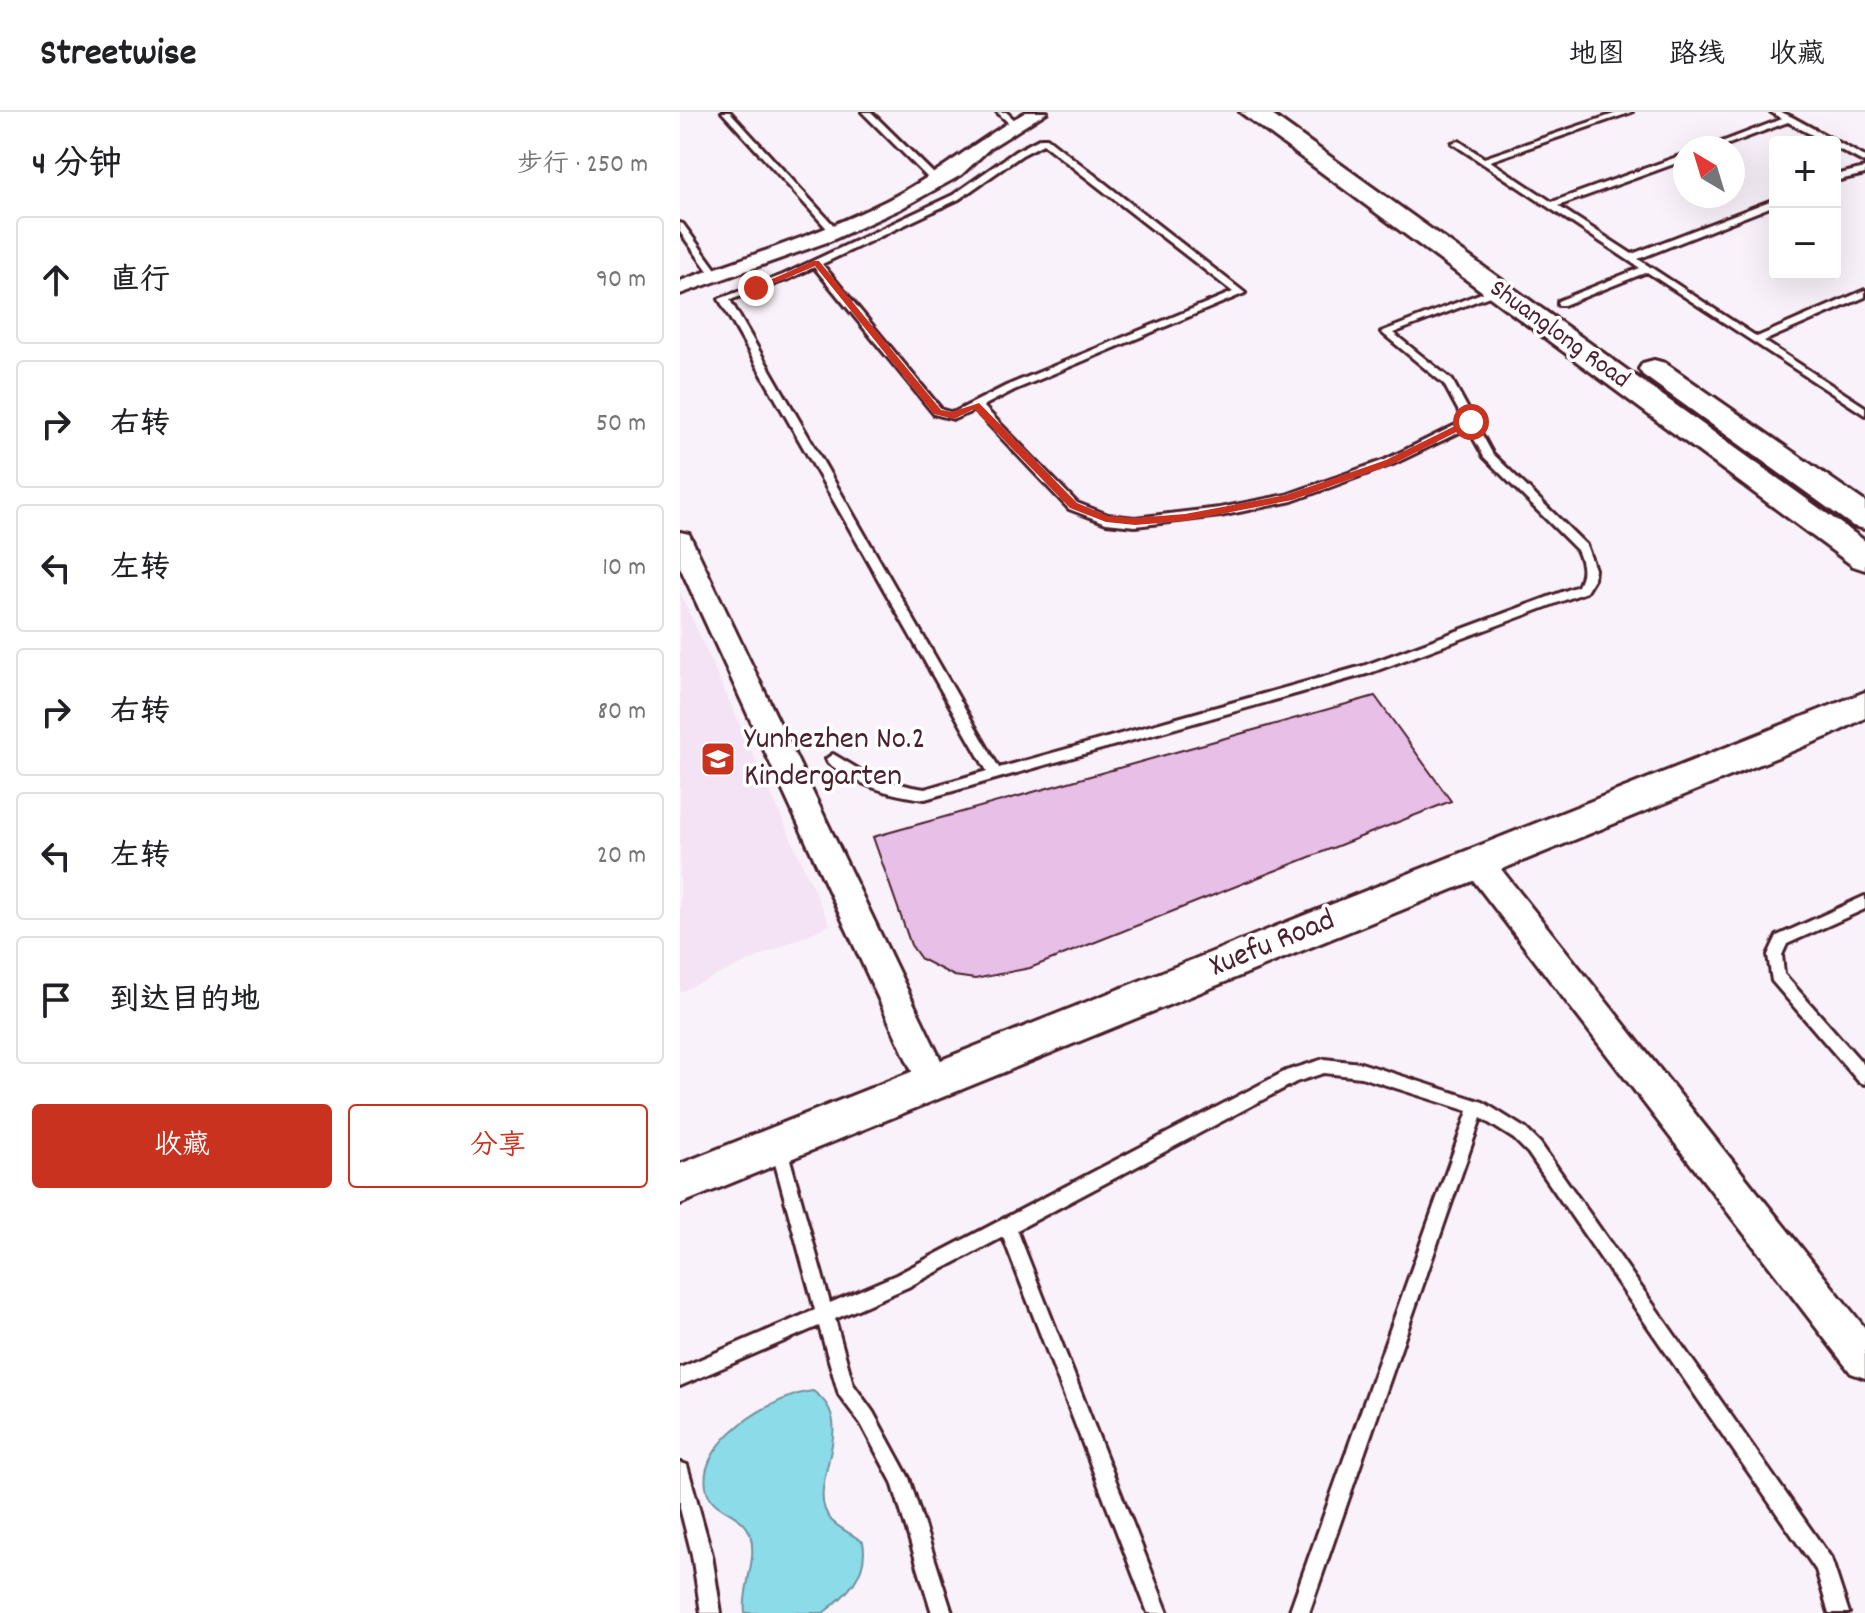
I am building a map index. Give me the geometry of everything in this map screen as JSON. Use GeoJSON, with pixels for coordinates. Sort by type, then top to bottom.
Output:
{"type":"FeatureCollection","features":[{"type":"Feature","properties":{"kind":"main road","name":"Shuanglong Road"},"geometry":{"type":"LineString","coordinates":[[1252,112],[1865,558]]}},
{"type":"Feature","properties":{"kind":"main road","name":"Shuanglong Road"},"geometry":{"type":"LineString","coordinates":[[1292,112],[1586,321]]}},
{"type":"Feature","properties":{"kind":"main road","name":"Shuanglong Road"},"geometry":{"type":"LineString","coordinates":[[1637,357],[1865,518]]}},
{"type":"Feature","properties":{"kind":"street"},"geometry":{"type":"LineString","coordinates":[[680,288],[835,232],[937,182],[1008,118],[1038,112]]}},
{"type":"Feature","properties":{"kind":"street"},"geometry":{"type":"LineString","coordinates":[[680,540],[934,1082]]}},
{"type":"Feature","properties":{"kind":"street","name":"Xuefu Road"},"geometry":{"type":"LineString","coordinates":[[680,1184],[1817,727],[1865,704]]}},
{"type":"Feature","properties":{"kind":"street"},"geometry":{"type":"LineString","coordinates":[[1478,863],[1865,1359]]}},
{"type":"Feature","properties":{"kind":"lane"},"geometry":{"type":"LineString","coordinates":[[726,112],[835,232]]}},
{"type":"Feature","properties":{"kind":"lane"},"geometry":{"type":"LineString","coordinates":[[866,112],[937,182]]}},
{"type":"Feature","properties":{"kind":"lane"},"geometry":{"type":"LineString","coordinates":[[1483,161],[1628,112]]}},
{"type":"Feature","properties":{"kind":"lane"},"geometry":{"type":"LineString","coordinates":[[1775,112],[1820,136]]}},
{"type":"Feature","properties":{"kind":"lane"},"geometry":{"type":"LineString","coordinates":[[1743,136],[1789,119]]}},
{"type":"Feature","properties":{"kind":"lane"},"geometry":{"type":"LineString","coordinates":[[816,263],[938,412],[954,416],[1240,293],[1044,140],[1019,153],[956,197],[816,263],[724,299],[996,775]]}},
{"type":"Feature","properties":{"kind":"lane"},"geometry":{"type":"LineString","coordinates":[[1456,143],[1865,412]]}},
{"type":"Feature","properties":{"kind":"lane"},"geometry":{"type":"LineString","coordinates":[[1841,147],[1865,160]]}},
{"type":"Feature","properties":{"kind":"lane"},"geometry":{"type":"LineString","coordinates":[[1551,206],[1673,161]]}},
{"type":"Feature","properties":{"kind":"lane"},"geometry":{"type":"LineString","coordinates":[[1841,177],[1865,171]]}},
{"type":"Feature","properties":{"kind":"lane"},"geometry":{"type":"LineString","coordinates":[[1631,258],[1769,204]]}},
{"type":"Feature","properties":{"kind":"lane"},"geometry":{"type":"LineString","coordinates":[[680,226],[717,277]]}},
{"type":"Feature","properties":{"kind":"lane"},"geometry":{"type":"LineString","coordinates":[[1561,303],[1647,269]]}},
{"type":"Feature","properties":{"kind":"lane"},"geometry":{"type":"LineString","coordinates":[[833,759],[863,780],[903,792],[925,794],[1366,670],[1582,589],[1590,572],[1582,548],[1488,455],[1448,382],[1386,332],[1497,290]]}},
{"type":"Feature","properties":{"kind":"lane"},"geometry":{"type":"LineString","coordinates":[[1756,341],[1865,293]]}},
{"type":"Feature","properties":{"kind":"lane"},"geometry":{"type":"LineString","coordinates":[[1848,401],[1865,393]]}},
{"type":"Feature","properties":{"kind":"lane"},"geometry":{"type":"LineString","coordinates":[[976,405],[1073,506],[1106,519],[1135,522],[1220,512],[1288,498],[1389,462],[1471,422]]}},
{"type":"Feature","properties":{"kind":"lane"},"geometry":{"type":"LineString","coordinates":[[1865,902],[1782,940],[1775,955],[1777,976],[1865,1077]]}},
{"type":"Feature","properties":{"kind":"lane"},"geometry":{"type":"LineString","coordinates":[[680,1377],[902,1281],[1292,1076],[1324,1066],[1361,1070],[1477,1107],[1520,1134],[1534,1148],[1824,1565],[1839,1613]]}},
{"type":"Feature","properties":{"kind":"lane"},"geometry":{"type":"LineString","coordinates":[[1299,1613],[1477,1107]]}},
{"type":"Feature","properties":{"kind":"lane"},"geometry":{"type":"LineString","coordinates":[[778,1145],[822,1316],[845,1389],[867,1418],[900,1478],[942,1613]]}},
{"type":"Feature","properties":{"kind":"lane"},"geometry":{"type":"LineString","coordinates":[[1007,1226],[1158,1613]]}},
{"type":"Feature","properties":{"kind":"lane"},"geometry":{"type":"LineString","coordinates":[[680,1472],[702,1555],[711,1613]]}},
{"type":"Feature","properties":{"kind":"shaded area","name":"Yunhezhen No.2 Kindergarten"},"geometry":{"type":"Polygon","coordinates":[[[680,592],[830,925],[680,992],[680,592]]]}},
{"type":"Feature","properties":{"kind":"water"},"geometry":{"type":"Polygon","coordinates":[[[813,1391],[827,1405],[833,1421],[833,1439],[823,1492],[824,1507],[835,1524],[863,1542],[863,1564],[848,1591],[823,1613],[745,1613],[752,1554],[750,1534],[741,1521],[710,1498],[706,1473],[712,1456],[740,1424],[778,1402],[813,1391]]]}},
{"type":"Feature","properties":{"kind":"building"},"geometry":{"type":"Polygon","coordinates":[[[1375,696],[1451,801],[1030,968],[975,979],[954,976],[921,959],[911,945],[873,837],[1375,696]]]}},
{"type":"Feature","properties":{"kind":"place","name":"Yunhezhen No.2 Kindergarten"},"geometry":{"type":"Point","coordinates":[718,759]}},
{"type":"Feature","properties":{"kind":"route"},"geometry":{"type":"LineString","coordinates":[[756,288],[816,263],[938,412],[954,416],[976,405],[1073,506],[1106,519],[1135,522],[1185,517],[1288,498],[1389,462],[1471,422]]}}]}
